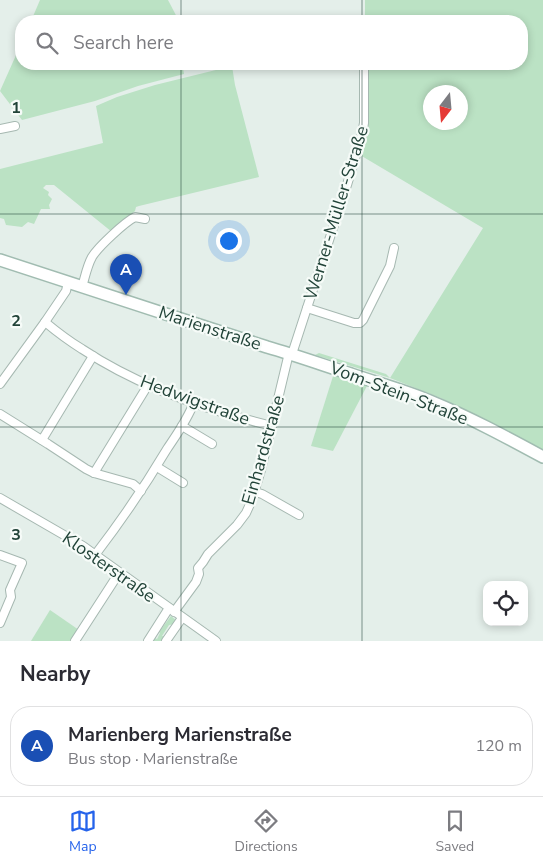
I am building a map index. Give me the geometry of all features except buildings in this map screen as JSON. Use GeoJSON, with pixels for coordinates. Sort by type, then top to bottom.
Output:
{"type":"FeatureCollection","features":[{"type":"Feature","properties":{"kind":"main road","name":"Marienstraße"},"geometry":{"type":"LineString","coordinates":[[0,260],[307,359]]}},
{"type":"Feature","properties":{"kind":"main road","name":"Vom-Stein-Straße"},"geometry":{"type":"LineString","coordinates":[[307,359],[429,400],[487,427],[543,457]]}},
{"type":"Feature","properties":{"kind":"street","name":"Werner-Müller-Straße"},"geometry":{"type":"LineString","coordinates":[[291,354],[362,134],[364,123],[364,70]]}},
{"type":"Feature","properties":{"kind":"street"},"geometry":{"type":"LineString","coordinates":[[0,129],[15,126]]}},
{"type":"Feature","properties":{"kind":"street"},"geometry":{"type":"LineString","coordinates":[[82,287],[92,257],[102,246],[128,220],[135,217],[145,220]]}},
{"type":"Feature","properties":{"kind":"street"},"geometry":{"type":"LineString","coordinates":[[307,308],[354,323],[360,323],[390,266],[394,248]]}},
{"type":"Feature","properties":{"kind":"street"},"geometry":{"type":"LineString","coordinates":[[0,384],[66,291],[68,282]]}},
{"type":"Feature","properties":{"kind":"street","name":"Hedwigstraße"},"geometry":{"type":"LineString","coordinates":[[45,322],[93,356],[148,385],[171,395],[272,426]]}},
{"type":"Feature","properties":{"kind":"street","name":"Einhardstraße"},"geometry":{"type":"LineString","coordinates":[[148,641],[196,582],[199,574],[198,568],[208,554],[245,514],[255,492],[291,354]]}},
{"type":"Feature","properties":{"kind":"street"},"geometry":{"type":"LineString","coordinates":[[42,440],[93,356]]}},
{"type":"Feature","properties":{"kind":"street"},"geometry":{"type":"LineString","coordinates":[[94,473],[148,385]]}},
{"type":"Feature","properties":{"kind":"street"},"geometry":{"type":"LineString","coordinates":[[95,555],[157,467],[192,409],[194,402]]}},
{"type":"Feature","properties":{"kind":"street"},"geometry":{"type":"LineString","coordinates":[[0,414],[94,473],[126,482],[136,486],[141,491]]}},
{"type":"Feature","properties":{"kind":"street"},"geometry":{"type":"LineString","coordinates":[[182,426],[212,444]]}},
{"type":"Feature","properties":{"kind":"street"},"geometry":{"type":"LineString","coordinates":[[157,467],[184,483]]}},
{"type":"Feature","properties":{"kind":"street"},"geometry":{"type":"LineString","coordinates":[[255,492],[299,515]]}},
{"type":"Feature","properties":{"kind":"street","name":"Klosterstraße"},"geometry":{"type":"LineString","coordinates":[[0,498],[83,546],[216,641]]}},
{"type":"Feature","properties":{"kind":"street"},"geometry":{"type":"LineString","coordinates":[[0,555],[22,563],[10,590],[11,597],[0,623]]}},
{"type":"Feature","properties":{"kind":"street"},"geometry":{"type":"LineString","coordinates":[[75,641],[119,573]]}},
{"type":"Feature","properties":{"kind":"street"},"geometry":{"type":"LineString","coordinates":[[166,641],[182,618]]}},
{"type":"Feature","properties":{"kind":"green space"},"geometry":{"type":"Polygon","coordinates":[[[40,0],[168,0],[176,15],[34,15],[40,0]]]}},
{"type":"Feature","properties":{"kind":"green space"},"geometry":{"type":"Polygon","coordinates":[[[365,0],[543,0],[543,450],[441,398],[390,378],[483,228],[360,155],[366,133],[365,70],[528,70],[528,15],[365,15],[365,0]]]}},
{"type":"Feature","properties":{"kind":"green space"},"geometry":{"type":"Polygon","coordinates":[[[15,57],[15,70],[183,70],[184,74],[138,86],[95,101],[22,120],[0,91],[15,57]]]}},
{"type":"Feature","properties":{"kind":"green space"},"geometry":{"type":"Polygon","coordinates":[[[216,70],[233,70],[259,177],[136,207],[135,211],[112,232],[54,185],[46,185],[43,188],[49,192],[48,195],[52,199],[49,205],[50,209],[41,209],[34,224],[28,222],[22,227],[6,225],[4,219],[0,218],[0,169],[103,143],[96,106],[155,85],[216,70]]]}},
{"type":"Feature","properties":{"kind":"green space"},"geometry":{"type":"Polygon","coordinates":[[[319,353],[386,374],[390,378],[315,355],[319,353]]]}},
{"type":"Feature","properties":{"kind":"green space"},"geometry":{"type":"Polygon","coordinates":[[[334,373],[368,384],[333,451],[311,446],[334,373]]]}},
{"type":"Feature","properties":{"kind":"green space"},"geometry":{"type":"Polygon","coordinates":[[[50,610],[79,630],[72,641],[31,641],[50,610]]]}},
{"type":"Feature","properties":{"kind":"green space"},"geometry":{"type":"Polygon","coordinates":[[[171,616],[177,621],[175,624],[169,625],[162,636],[167,637],[164,641],[153,641],[155,638],[157,639],[159,632],[171,616]]]}},
{"type":"Feature","properties":{"kind":"place","name":"Marienberg Marienstraße"},"geometry":{"type":"Point","coordinates":[126,295]}}]}
